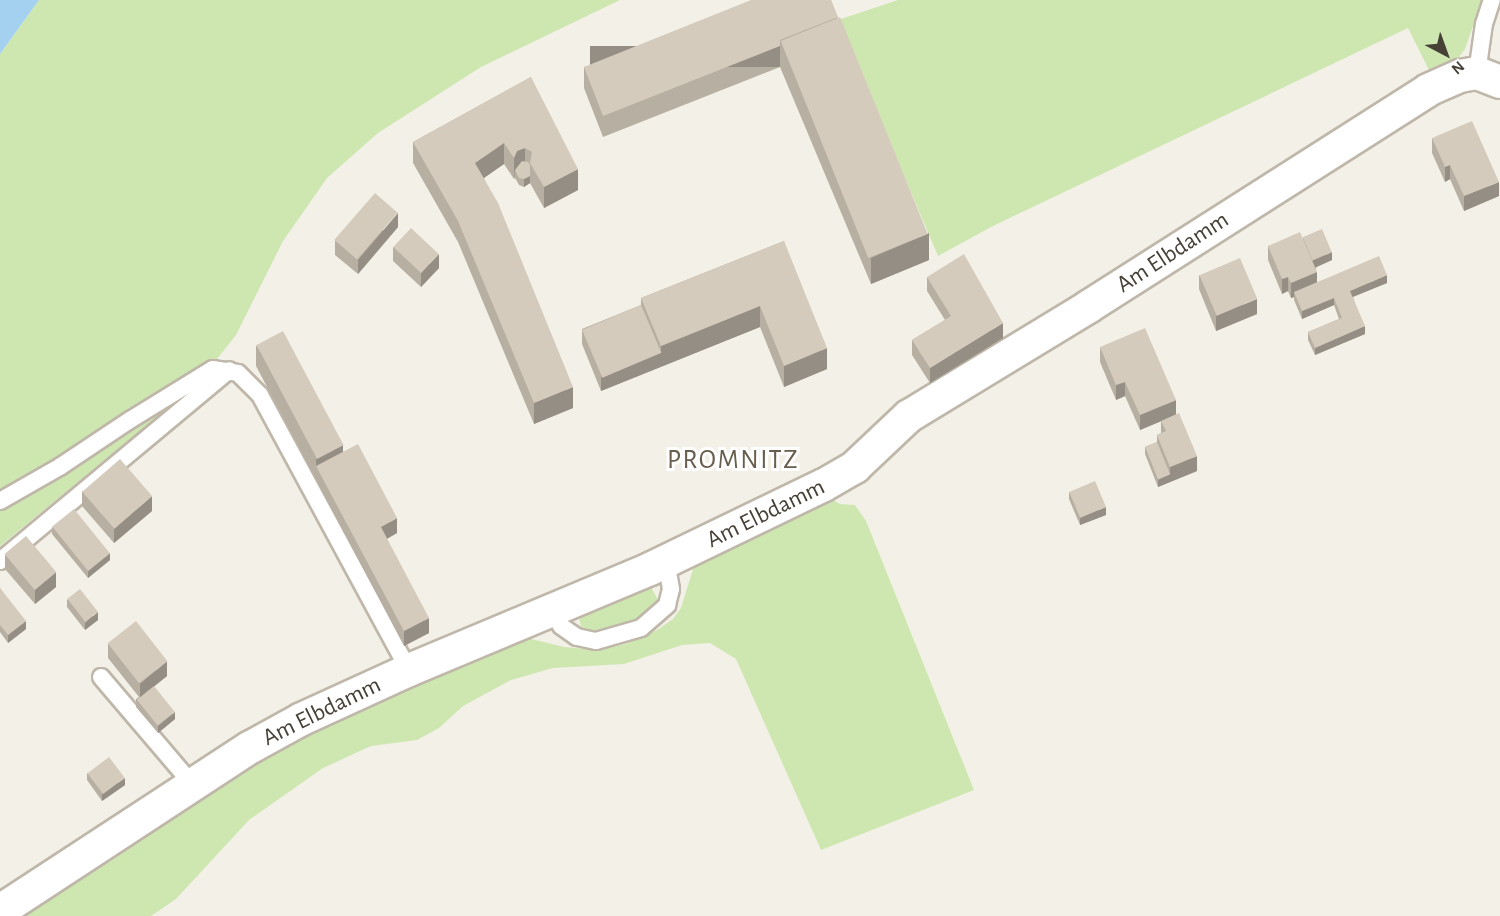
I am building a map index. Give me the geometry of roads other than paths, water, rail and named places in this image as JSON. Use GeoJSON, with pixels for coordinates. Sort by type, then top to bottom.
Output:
{"type":"FeatureCollection","features":[{"type":"Feature","properties":{"kind":"street","name":"Am Elbdamm"},"geometry":{"type":"LineString","coordinates":[[0,911],[251,747],[302,719],[409,670],[553,612],[666,562],[744,526],[855,467],[909,416],[1088,307],[1428,90],[1460,76],[1489,77]]}},
{"type":"Feature","properties":{"kind":"lane"},"geometry":{"type":"LineString","coordinates":[[1489,77],[1484,24],[1492,0]]}},
{"type":"Feature","properties":{"kind":"lane"},"geometry":{"type":"LineString","coordinates":[[0,501],[62,466],[130,420],[213,369],[229,370],[246,380],[260,395],[409,670]]}},
{"type":"Feature","properties":{"kind":"lane"},"geometry":{"type":"LineString","coordinates":[[0,561],[229,370]]}},
{"type":"Feature","properties":{"kind":"lane"},"geometry":{"type":"LineString","coordinates":[[553,612],[561,626],[577,637],[587,639],[604,639],[641,628],[667,605],[672,589],[666,562]]}},
{"type":"Feature","properties":{"kind":"lane"},"geometry":{"type":"LineString","coordinates":[[100,677],[193,785]]}},
{"type":"Feature","properties":{"kind":"water"},"geometry":{"type":"Polygon","coordinates":[[[0,0],[39,0],[0,54],[0,0]]]}},
{"type":"Feature","properties":{"kind":"district","name":"PROMNITZ"},"geometry":{"type":"Point","coordinates":[733,460]}}]}
